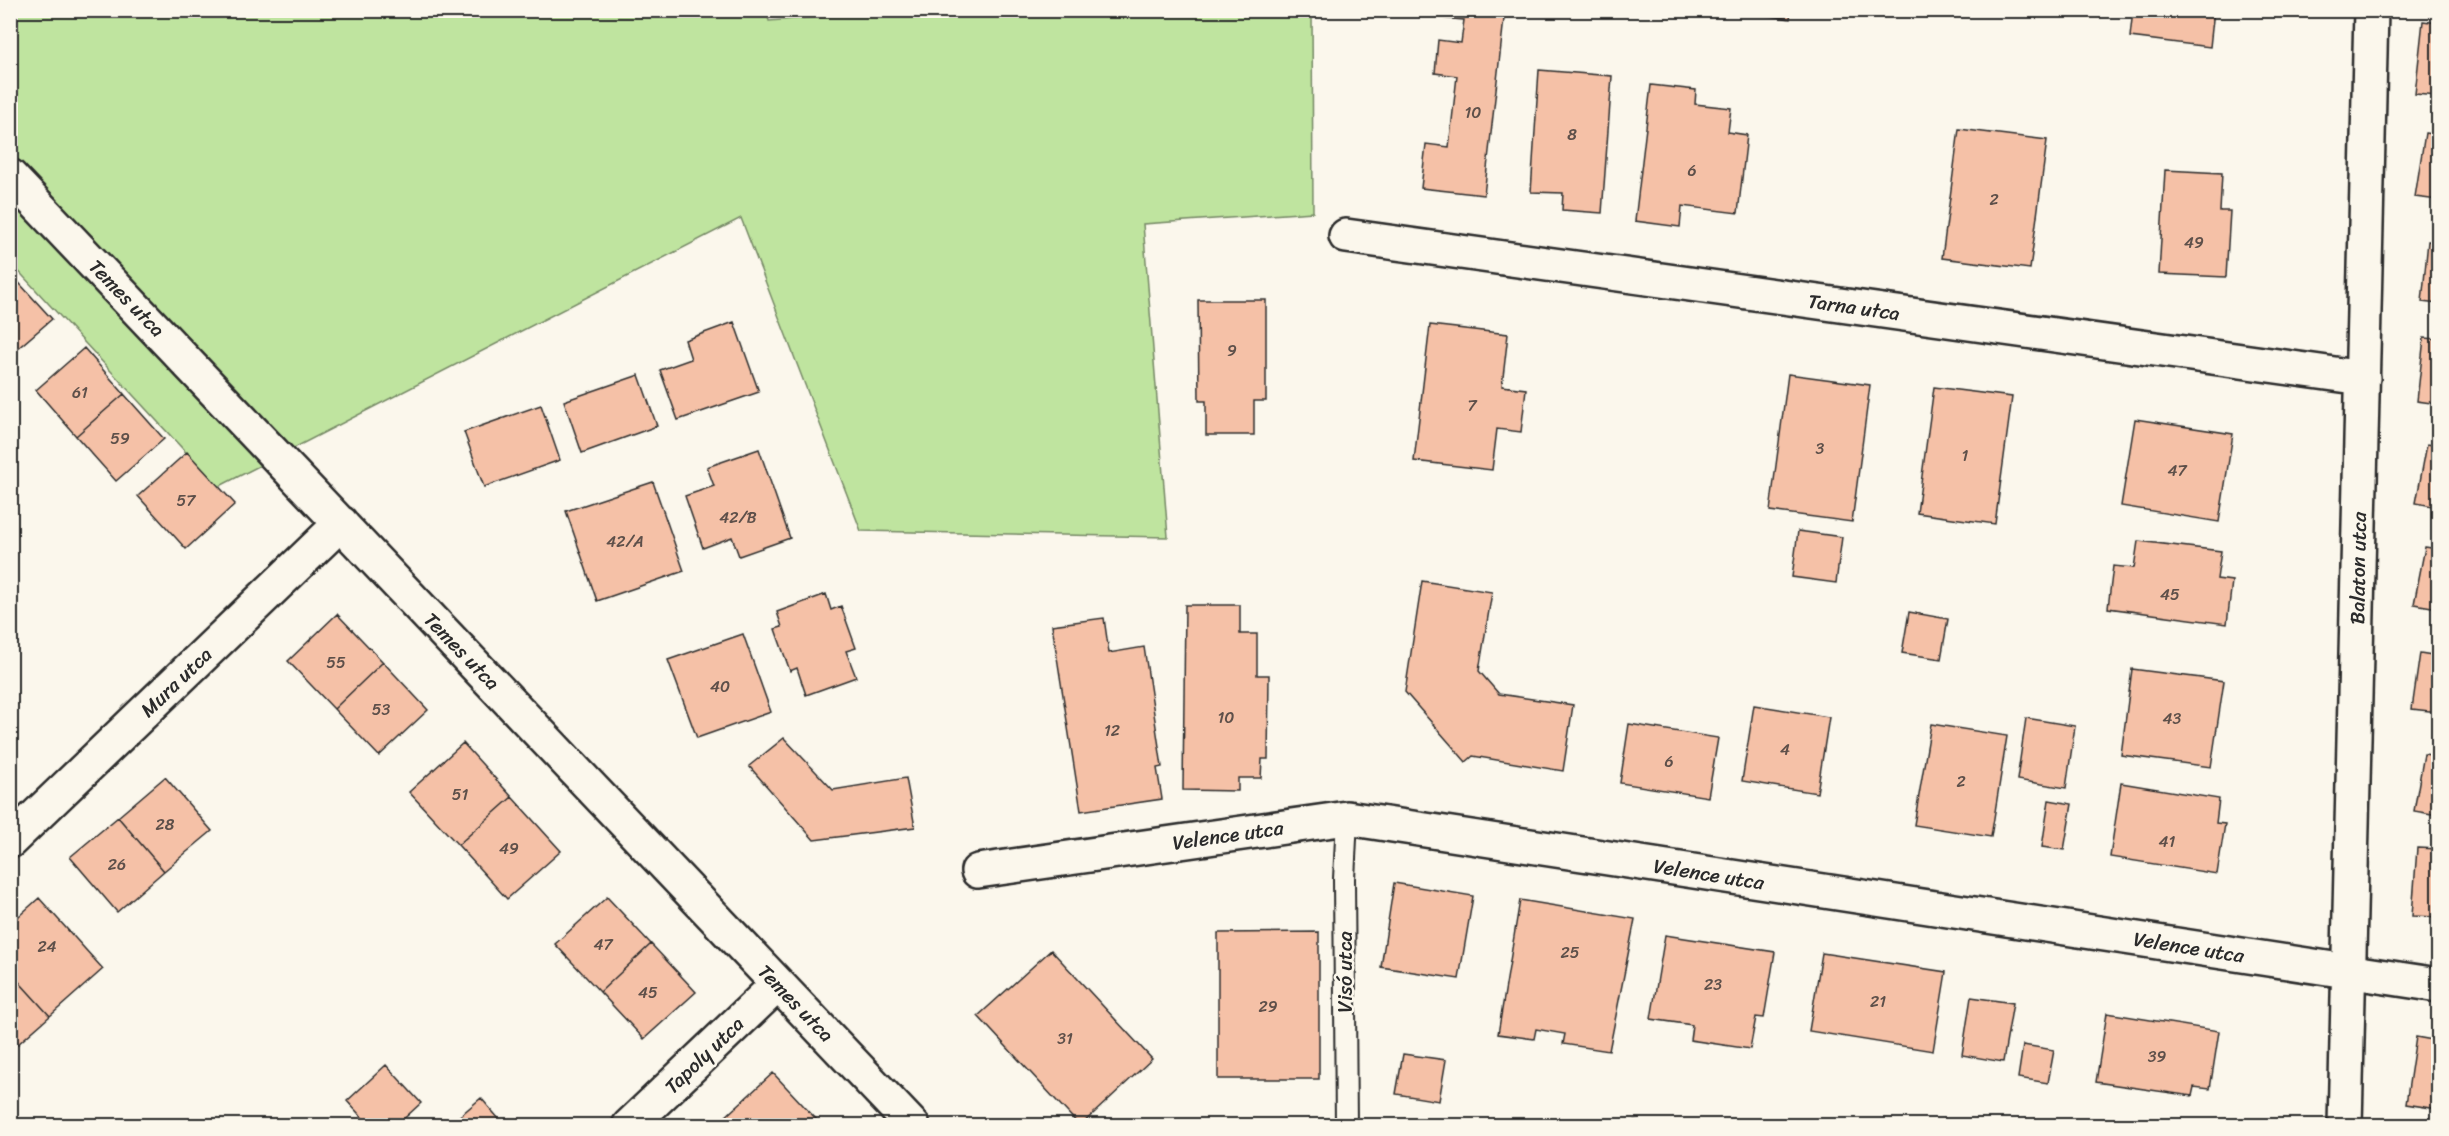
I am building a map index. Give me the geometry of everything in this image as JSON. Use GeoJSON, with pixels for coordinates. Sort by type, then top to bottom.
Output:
{"type":"FeatureCollection","features":[{"type":"Feature","properties":{"kind":"street","name":"Balaton utca"},"geometry":{"type":"LineString","coordinates":[[2345,1125],[2371,10]]}},
{"type":"Feature","properties":{"kind":"street","name":"Temes utca"},"geometry":{"type":"LineString","coordinates":[[10,176],[913,1125]]}},
{"type":"Feature","properties":{"kind":"street","name":"Tarna utca"},"geometry":{"type":"LineString","coordinates":[[1346,236],[2362,378]]}},
{"type":"Feature","properties":{"kind":"street","name":"Mura utca"},"geometry":{"type":"LineString","coordinates":[[10,841],[341,523]]}},
{"type":"Feature","properties":{"kind":"street","name":"Velence utca"},"geometry":{"type":"LineString","coordinates":[[978,871],[1347,818],[2439,985]]}},
{"type":"Feature","properties":{"kind":"street","name":"Tapoly utca"},"geometry":{"type":"LineString","coordinates":[[629,1125],[778,984]]}},
{"type":"Feature","properties":{"kind":"lane","name":"Visó utca"},"geometry":{"type":"LineString","coordinates":[[1346,1125],[1344,879],[1347,818]]}},
{"type":"Feature","properties":{"kind":"green space"},"geometry":{"type":"Polygon","coordinates":[[[766,10],[769,21],[912,10],[1312,11],[1313,212],[1143,224],[1168,537],[861,531],[741,218],[218,487],[11,263],[11,11],[766,10]]]}},
{"type":"Feature","properties":{"kind":"building"},"geometry":{"type":"Polygon","coordinates":[[[1442,10],[1505,10],[1484,195],[1421,188],[1426,144],[1449,147],[1457,76],[1435,73],[1438,40],[1461,43],[1464,20],[1441,18],[1442,10]]]}},
{"type":"Feature","properties":{"kind":"building"},"geometry":{"type":"Polygon","coordinates":[[[1731,10],[1791,10],[1790,19],[1731,10]]]}},
{"type":"Feature","properties":{"kind":"building"},"geometry":{"type":"Polygon","coordinates":[[[2133,10],[2214,10],[2210,47],[2130,37],[2133,10]]]}},
{"type":"Feature","properties":{"kind":"building"},"geometry":{"type":"Polygon","coordinates":[[[2423,21],[2438,23],[2438,96],[2415,94],[2423,21]]]}},
{"type":"Feature","properties":{"kind":"building"},"geometry":{"type":"Polygon","coordinates":[[[1539,70],[1612,76],[1602,213],[1562,210],[1563,193],[1531,192],[1539,70]]]}},
{"type":"Feature","properties":{"kind":"building"},"geometry":{"type":"Polygon","coordinates":[[[1651,85],[1696,90],[1695,104],[1731,108],[1728,132],[1747,135],[1738,213],[1682,206],[1680,227],[1635,221],[1651,85]]]}},
{"type":"Feature","properties":{"kind":"building"},"geometry":{"type":"Polygon","coordinates":[[[1959,129],[2047,140],[2030,269],[1942,258],[1959,129]]]}},
{"type":"Feature","properties":{"kind":"building"},"geometry":{"type":"Polygon","coordinates":[[[2425,133],[2438,135],[2438,200],[2415,197],[2425,133]]]}},
{"type":"Feature","properties":{"kind":"building"},"geometry":{"type":"Polygon","coordinates":[[[2165,170],[2222,173],[2220,211],[2230,211],[2226,277],[2159,274],[2165,170]]]}},
{"type":"Feature","properties":{"kind":"building"},"geometry":{"type":"Polygon","coordinates":[[[2428,241],[2438,242],[2438,304],[2422,302],[2428,241]]]}},
{"type":"Feature","properties":{"kind":"building"},"geometry":{"type":"Polygon","coordinates":[[[10,273],[52,319],[10,355],[10,273]]]}},
{"type":"Feature","properties":{"kind":"building"},"geometry":{"type":"Polygon","coordinates":[[[1198,300],[1266,300],[1266,401],[1254,401],[1254,435],[1206,435],[1206,401],[1199,401],[1198,300]]]}},
{"type":"Feature","properties":{"kind":"building"},"geometry":{"type":"Polygon","coordinates":[[[734,322],[759,392],[678,420],[660,370],[691,359],[685,340],[734,322]]]}},
{"type":"Feature","properties":{"kind":"building"},"geometry":{"type":"Polygon","coordinates":[[[1430,325],[1508,334],[1502,386],[1526,389],[1521,432],[1497,429],[1492,470],[1414,461],[1430,325]]]}},
{"type":"Feature","properties":{"kind":"building"},"geometry":{"type":"Polygon","coordinates":[[[2424,338],[2438,339],[2438,404],[2417,401],[2424,338]]]}},
{"type":"Feature","properties":{"kind":"building"},"geometry":{"type":"Polygon","coordinates":[[[84,348],[124,394],[76,436],[36,390],[84,348]]]}},
{"type":"Feature","properties":{"kind":"building"},"geometry":{"type":"Polygon","coordinates":[[[1788,374],[1870,385],[1852,522],[1770,511],[1788,374]]]}},
{"type":"Feature","properties":{"kind":"building"},"geometry":{"type":"Polygon","coordinates":[[[639,375],[657,426],[582,453],[564,401],[639,375]]]}},
{"type":"Feature","properties":{"kind":"building"},"geometry":{"type":"Polygon","coordinates":[[[1934,387],[2012,397],[1995,524],[1917,513],[1934,387]]]}},
{"type":"Feature","properties":{"kind":"building"},"geometry":{"type":"Polygon","coordinates":[[[124,394],[164,439],[116,481],[76,436],[124,394]]]}},
{"type":"Feature","properties":{"kind":"building"},"geometry":{"type":"Polygon","coordinates":[[[541,405],[560,460],[484,487],[464,432],[541,405]]]}},
{"type":"Feature","properties":{"kind":"building"},"geometry":{"type":"Polygon","coordinates":[[[2135,419],[2233,434],[2219,522],[2121,506],[2135,419]]]}},
{"type":"Feature","properties":{"kind":"building"},"geometry":{"type":"Polygon","coordinates":[[[2427,444],[2438,446],[2438,507],[2416,503],[2427,444]]]}},
{"type":"Feature","properties":{"kind":"building"},"geometry":{"type":"Polygon","coordinates":[[[759,449],[790,538],[739,556],[732,537],[703,548],[685,496],[714,486],[707,467],[759,449]]]}},
{"type":"Feature","properties":{"kind":"building"},"geometry":{"type":"Polygon","coordinates":[[[187,452],[235,504],[186,549],[138,496],[187,452]]]}},
{"type":"Feature","properties":{"kind":"building"},"geometry":{"type":"Polygon","coordinates":[[[653,482],[684,571],[597,601],[566,511],[653,482]]]}},
{"type":"Feature","properties":{"kind":"building"},"geometry":{"type":"Polygon","coordinates":[[[1798,531],[1842,537],[1836,583],[1792,577],[1798,531]]]}},
{"type":"Feature","properties":{"kind":"building"},"geometry":{"type":"Polygon","coordinates":[[[2138,541],[2221,551],[2217,579],[2232,581],[2227,624],[2108,608],[2113,566],[2134,568],[2138,541]]]}},
{"type":"Feature","properties":{"kind":"building"},"geometry":{"type":"Polygon","coordinates":[[[2425,547],[2438,549],[2438,608],[2414,604],[2425,547]]]}},
{"type":"Feature","properties":{"kind":"building"},"geometry":{"type":"Polygon","coordinates":[[[1422,581],[1492,592],[1479,671],[1499,694],[1573,705],[1563,771],[1473,756],[1466,762],[1405,692],[1422,581]]]}},
{"type":"Feature","properties":{"kind":"building"},"geometry":{"type":"Polygon","coordinates":[[[826,594],[831,610],[841,606],[856,648],[846,651],[856,677],[806,695],[797,668],[790,671],[775,629],[782,627],[777,612],[826,594]]]}},
{"type":"Feature","properties":{"kind":"building"},"geometry":{"type":"Polygon","coordinates":[[[1185,605],[1240,605],[1240,634],[1257,634],[1257,675],[1269,675],[1268,759],[1262,759],[1261,778],[1238,778],[1238,791],[1183,790],[1185,605]]]}},
{"type":"Feature","properties":{"kind":"building"},"geometry":{"type":"Polygon","coordinates":[[[1909,612],[1948,619],[1941,659],[1902,653],[1909,612]]]}},
{"type":"Feature","properties":{"kind":"building"},"geometry":{"type":"Polygon","coordinates":[[[337,614],[383,662],[334,709],[288,661],[337,614]]]}},
{"type":"Feature","properties":{"kind":"building"},"geometry":{"type":"Polygon","coordinates":[[[1104,618],[1109,653],[1144,647],[1162,767],[1157,768],[1162,799],[1081,811],[1052,625],[1104,618]]]}},
{"type":"Feature","properties":{"kind":"building"},"geometry":{"type":"Polygon","coordinates":[[[743,634],[771,712],[697,738],[668,660],[743,634]]]}},
{"type":"Feature","properties":{"kind":"building"},"geometry":{"type":"Polygon","coordinates":[[[2420,653],[2438,656],[2438,712],[2412,709],[2420,653]]]}},
{"type":"Feature","properties":{"kind":"building"},"geometry":{"type":"Polygon","coordinates":[[[383,662],[428,710],[379,756],[334,709],[383,662]]]}},
{"type":"Feature","properties":{"kind":"building"},"geometry":{"type":"Polygon","coordinates":[[[2132,669],[2224,681],[2211,767],[2121,755],[2132,669]]]}},
{"type":"Feature","properties":{"kind":"building"},"geometry":{"type":"Polygon","coordinates":[[[1754,705],[1829,717],[1817,793],[1742,781],[1754,705]]]}},
{"type":"Feature","properties":{"kind":"building"},"geometry":{"type":"Polygon","coordinates":[[[2026,718],[2075,726],[2066,788],[2017,780],[2026,718]]]}},
{"type":"Feature","properties":{"kind":"building"},"geometry":{"type":"Polygon","coordinates":[[[1629,724],[1718,738],[1708,797],[1620,783],[1629,724]]]}},
{"type":"Feature","properties":{"kind":"building"},"geometry":{"type":"Polygon","coordinates":[[[1931,724],[2007,736],[1991,837],[1914,825],[1931,724]]]}},
{"type":"Feature","properties":{"kind":"building"},"geometry":{"type":"Polygon","coordinates":[[[784,738],[833,790],[906,778],[915,827],[814,840],[749,766],[784,738]]]}},
{"type":"Feature","properties":{"kind":"building"},"geometry":{"type":"Polygon","coordinates":[[[463,743],[512,797],[458,845],[409,792],[463,743]]]}},
{"type":"Feature","properties":{"kind":"building"},"geometry":{"type":"Polygon","coordinates":[[[2424,754],[2438,756],[2438,815],[2414,811],[2424,754]]]}},
{"type":"Feature","properties":{"kind":"building"},"geometry":{"type":"Polygon","coordinates":[[[165,777],[212,831],[164,871],[118,817],[165,777]]]}},
{"type":"Feature","properties":{"kind":"building"},"geometry":{"type":"Polygon","coordinates":[[[2121,783],[2219,799],[2216,823],[2225,824],[2217,874],[2110,857],[2121,783]]]}},
{"type":"Feature","properties":{"kind":"building"},"geometry":{"type":"Polygon","coordinates":[[[512,797],[561,851],[507,899],[458,845],[512,797]]]}},
{"type":"Feature","properties":{"kind":"building"},"geometry":{"type":"Polygon","coordinates":[[[2049,800],[2072,804],[2064,850],[2042,847],[2049,800]]]}},
{"type":"Feature","properties":{"kind":"building"},"geometry":{"type":"Polygon","coordinates":[[[118,817],[164,871],[117,912],[70,857],[118,817]]]}},
{"type":"Feature","properties":{"kind":"building"},"geometry":{"type":"Polygon","coordinates":[[[2417,848],[2438,849],[2438,917],[2412,916],[2417,848]]]}},
{"type":"Feature","properties":{"kind":"building"},"geometry":{"type":"Polygon","coordinates":[[[1394,883],[1473,896],[1459,979],[1381,967],[1394,883]]]}},
{"type":"Feature","properties":{"kind":"building"},"geometry":{"type":"Polygon","coordinates":[[[607,897],[651,944],[600,992],[555,944],[607,897]]]}},
{"type":"Feature","properties":{"kind":"building"},"geometry":{"type":"Polygon","coordinates":[[[39,898],[103,969],[50,1016],[10,972],[10,924],[39,898]]]}},
{"type":"Feature","properties":{"kind":"building"},"geometry":{"type":"Polygon","coordinates":[[[1520,900],[1635,919],[1609,1051],[1563,1044],[1565,1034],[1536,1029],[1534,1039],[1498,1034],[1520,900]]]}},
{"type":"Feature","properties":{"kind":"building"},"geometry":{"type":"Polygon","coordinates":[[[1319,932],[1319,1079],[1218,1079],[1218,933],[1319,932]]]}},
{"type":"Feature","properties":{"kind":"building"},"geometry":{"type":"Polygon","coordinates":[[[1665,935],[1775,952],[1764,1018],[1756,1017],[1750,1049],[1690,1040],[1692,1025],[1651,1019],[1665,935]]]}},
{"type":"Feature","properties":{"kind":"building"},"geometry":{"type":"Polygon","coordinates":[[[651,944],[696,992],[644,1039],[600,992],[651,944]]]}},
{"type":"Feature","properties":{"kind":"building"},"geometry":{"type":"Polygon","coordinates":[[[1051,950],[1152,1059],[1080,1126],[978,1016],[1051,950]]]}},
{"type":"Feature","properties":{"kind":"building"},"geometry":{"type":"Polygon","coordinates":[[[1822,953],[1946,972],[1933,1051],[1809,1031],[1822,953]]]}},
{"type":"Feature","properties":{"kind":"building"},"geometry":{"type":"Polygon","coordinates":[[[10,972],[50,1016],[10,1051],[10,972]]]}},
{"type":"Feature","properties":{"kind":"building"},"geometry":{"type":"Polygon","coordinates":[[[1971,997],[2013,1003],[2003,1062],[1962,1055],[1971,997]]]}},
{"type":"Feature","properties":{"kind":"building"},"geometry":{"type":"Polygon","coordinates":[[[2107,1013],[2219,1031],[2210,1089],[2194,1087],[2192,1096],[2096,1082],[2107,1013]]]}},
{"type":"Feature","properties":{"kind":"building"},"geometry":{"type":"Polygon","coordinates":[[[2416,1037],[2438,1041],[2438,1109],[2406,1104],[2416,1037]]]}},
{"type":"Feature","properties":{"kind":"building"},"geometry":{"type":"Polygon","coordinates":[[[2023,1045],[2054,1050],[2048,1083],[2018,1078],[2023,1045]]]}},
{"type":"Feature","properties":{"kind":"building"},"geometry":{"type":"Polygon","coordinates":[[[1403,1054],[1446,1060],[1439,1101],[1396,1094],[1403,1054]]]}},
{"type":"Feature","properties":{"kind":"building"},"geometry":{"type":"Polygon","coordinates":[[[386,1065],[421,1103],[396,1126],[370,1126],[347,1101],[386,1065]]]}},
{"type":"Feature","properties":{"kind":"building"},"geometry":{"type":"Polygon","coordinates":[[[773,1073],[817,1120],[812,1126],[731,1126],[724,1118],[773,1073]]]}},
{"type":"Feature","properties":{"kind":"building"},"geometry":{"type":"Polygon","coordinates":[[[481,1098],[505,1126],[448,1126],[481,1098]]]}},
{"type":"Feature","properties":{"kind":"building"},"geometry":{"type":"Polygon","coordinates":[[[1634,1121],[1661,1126],[1633,1126],[1634,1121]]]}}]}
